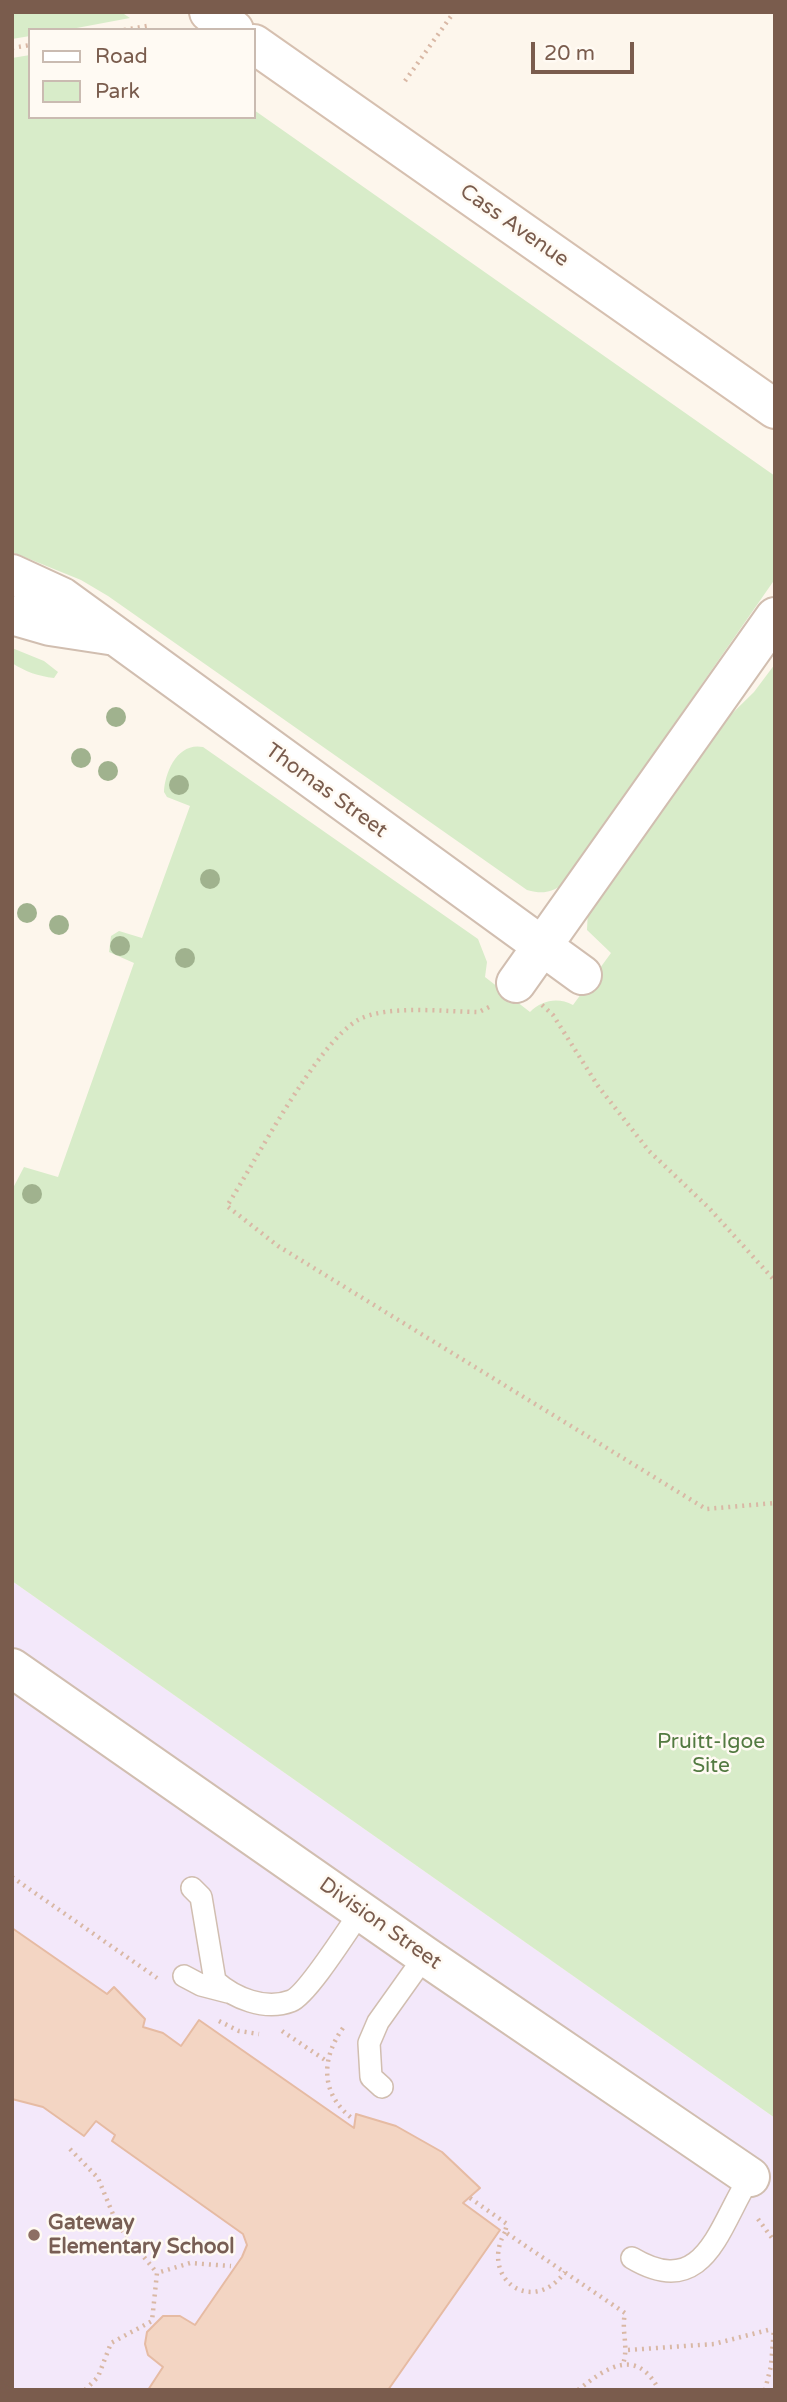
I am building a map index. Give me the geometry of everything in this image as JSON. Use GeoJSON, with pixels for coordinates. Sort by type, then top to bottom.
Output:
{"type":"FeatureCollection","features":[{"type":"Feature","properties":{"kind":"street"},"geometry":{"type":"LineString","coordinates":[[209,12],[231,28]]}},
{"type":"Feature","properties":{"kind":"street","name":"Cass Avenue"},"geometry":{"type":"LineString","coordinates":[[256,45],[775,408]]}},
{"type":"Feature","properties":{"kind":"street","name":"Thomas Street"},"geometry":{"type":"LineString","coordinates":[[12,574],[62,597],[110,635],[582,975]]}},
{"type":"Feature","properties":{"kind":"street","name":"Thomas Street"},"geometry":{"type":"LineString","coordinates":[[12,615],[50,626],[110,635]]}},
{"type":"Feature","properties":{"kind":"street"},"geometry":{"type":"LineString","coordinates":[[516,983],[775,617]]}},
{"type":"Feature","properties":{"kind":"street","name":"Division Street"},"geometry":{"type":"LineString","coordinates":[[12,1668],[425,1956],[750,2177]]}},
{"type":"Feature","properties":{"kind":"lane"},"geometry":{"type":"LineString","coordinates":[[192,1888],[201,1897],[215,1981],[244,2000],[265,2004],[292,2001],[304,1991],[361,1911]]}},
{"type":"Feature","properties":{"kind":"lane"},"geometry":{"type":"LineString","coordinates":[[382,2087],[371,2077],[369,2043],[378,2022],[425,1956]]}},
{"type":"Feature","properties":{"kind":"lane"},"geometry":{"type":"LineString","coordinates":[[184,1976],[201,1985],[229,1992]]}},
{"type":"Feature","properties":{"kind":"lane"},"geometry":{"type":"LineString","coordinates":[[632,2258],[646,2266],[675,2271],[698,2264],[722,2231],[750,2177]]}},
{"type":"Feature","properties":{"kind":"path"},"geometry":{"type":"LineString","coordinates":[[405,81],[454,12]]}},
{"type":"Feature","properties":{"kind":"path"},"geometry":{"type":"LineString","coordinates":[[136,28],[147,26]]}},
{"type":"Feature","properties":{"kind":"path"},"geometry":{"type":"LineString","coordinates":[[775,1281],[709,1208],[649,1151],[597,1086],[553,1015],[516,983],[505,1000],[479,1012],[384,1012],[358,1020],[326,1047],[227,1206],[278,1246],[706,1509],[775,1503]]}},
{"type":"Feature","properties":{"kind":"path"},"geometry":{"type":"LineString","coordinates":[[281,2031],[328,2063]]}},
{"type":"Feature","properties":{"kind":"path"},"geometry":{"type":"LineString","coordinates":[[70,2149],[98,2178],[117,2224],[157,2273],[152,2321],[111,2343],[98,2377],[85,2390]]}},
{"type":"Feature","properties":{"kind":"path"},"geometry":{"type":"LineString","coordinates":[[470,2198],[507,2224],[496,2251],[496,2260],[503,2277],[512,2285],[528,2293],[539,2292],[558,2282],[565,2273]]}},
{"type":"Feature","properties":{"kind":"path"},"geometry":{"type":"LineString","coordinates":[[505,2232],[625,2313],[622,2328],[628,2350],[622,2364]]}},
{"type":"Feature","properties":{"kind":"path"},"geometry":{"type":"LineString","coordinates":[[157,2273],[190,2263],[231,2266]]}},
{"type":"Feature","properties":{"kind":"path"},"geometry":{"type":"LineString","coordinates":[[628,2350],[714,2344],[774,2329],[771,2366],[765,2390]]}},
{"type":"Feature","properties":{"kind":"path"},"geometry":{"type":"LineString","coordinates":[[578,2390],[599,2372],[622,2364],[642,2370],[653,2378],[659,2390]]}},
{"type":"Feature","properties":{"kind":"shaded area"},"geometry":{"type":"Polygon","coordinates":[[[12,1581],[775,2118],[775,2390],[12,2390],[12,1581]]]}},
{"type":"Feature","properties":{"kind":"green space"},"geometry":{"type":"Polygon","coordinates":[[[12,12],[121,12],[130,18],[77,28],[28,28],[28,36],[12,39],[12,12]]]}},
{"type":"Feature","properties":{"kind":"green space"},"geometry":{"type":"Polygon","coordinates":[[[28,55],[28,119],[256,119],[256,111],[775,476],[775,579],[562,885],[546,892],[527,890],[108,596],[81,580],[12,552],[12,58],[28,55]]]}},
{"type":"Feature","properties":{"kind":"green space"},"geometry":{"type":"Polygon","coordinates":[[[12,648],[44,661],[58,672],[54,678],[22,669],[12,663],[12,648]]]}},
{"type":"Feature","properties":{"kind":"green space","name":"Pruitt-Igoe Site"},"geometry":{"type":"Polygon","coordinates":[[[775,664],[775,2118],[12,1581],[12,1190],[24,1167],[58,1177],[134,963],[109,952],[111,936],[119,931],[142,938],[190,806],[167,797],[164,792],[170,767],[186,749],[203,747],[478,939],[487,962],[485,977],[530,1012],[550,1001],[573,1005],[611,953],[587,930],[588,908],[702,743],[754,692],[775,664]]]}},
{"type":"Feature","properties":{"kind":"building"},"geometry":{"type":"Polygon","coordinates":[[[12,1928],[107,1994],[114,1987],[145,2019],[143,2027],[163,2033],[181,2046],[199,2020],[354,2128],[356,2114],[396,2126],[442,2152],[480,2188],[463,2203],[500,2230],[388,2390],[148,2390],[163,2367],[148,2355],[145,2344],[147,2332],[163,2316],[180,2316],[195,2325],[242,2257],[247,2245],[243,2234],[112,2141],[115,2135],[96,2121],[84,2136],[43,2107],[12,2099],[12,1928]]]}},
{"type":"Feature","properties":{"kind":"place","name":"Gateway Elementary School"},"geometry":{"type":"Point","coordinates":[34,2235]}}]}
